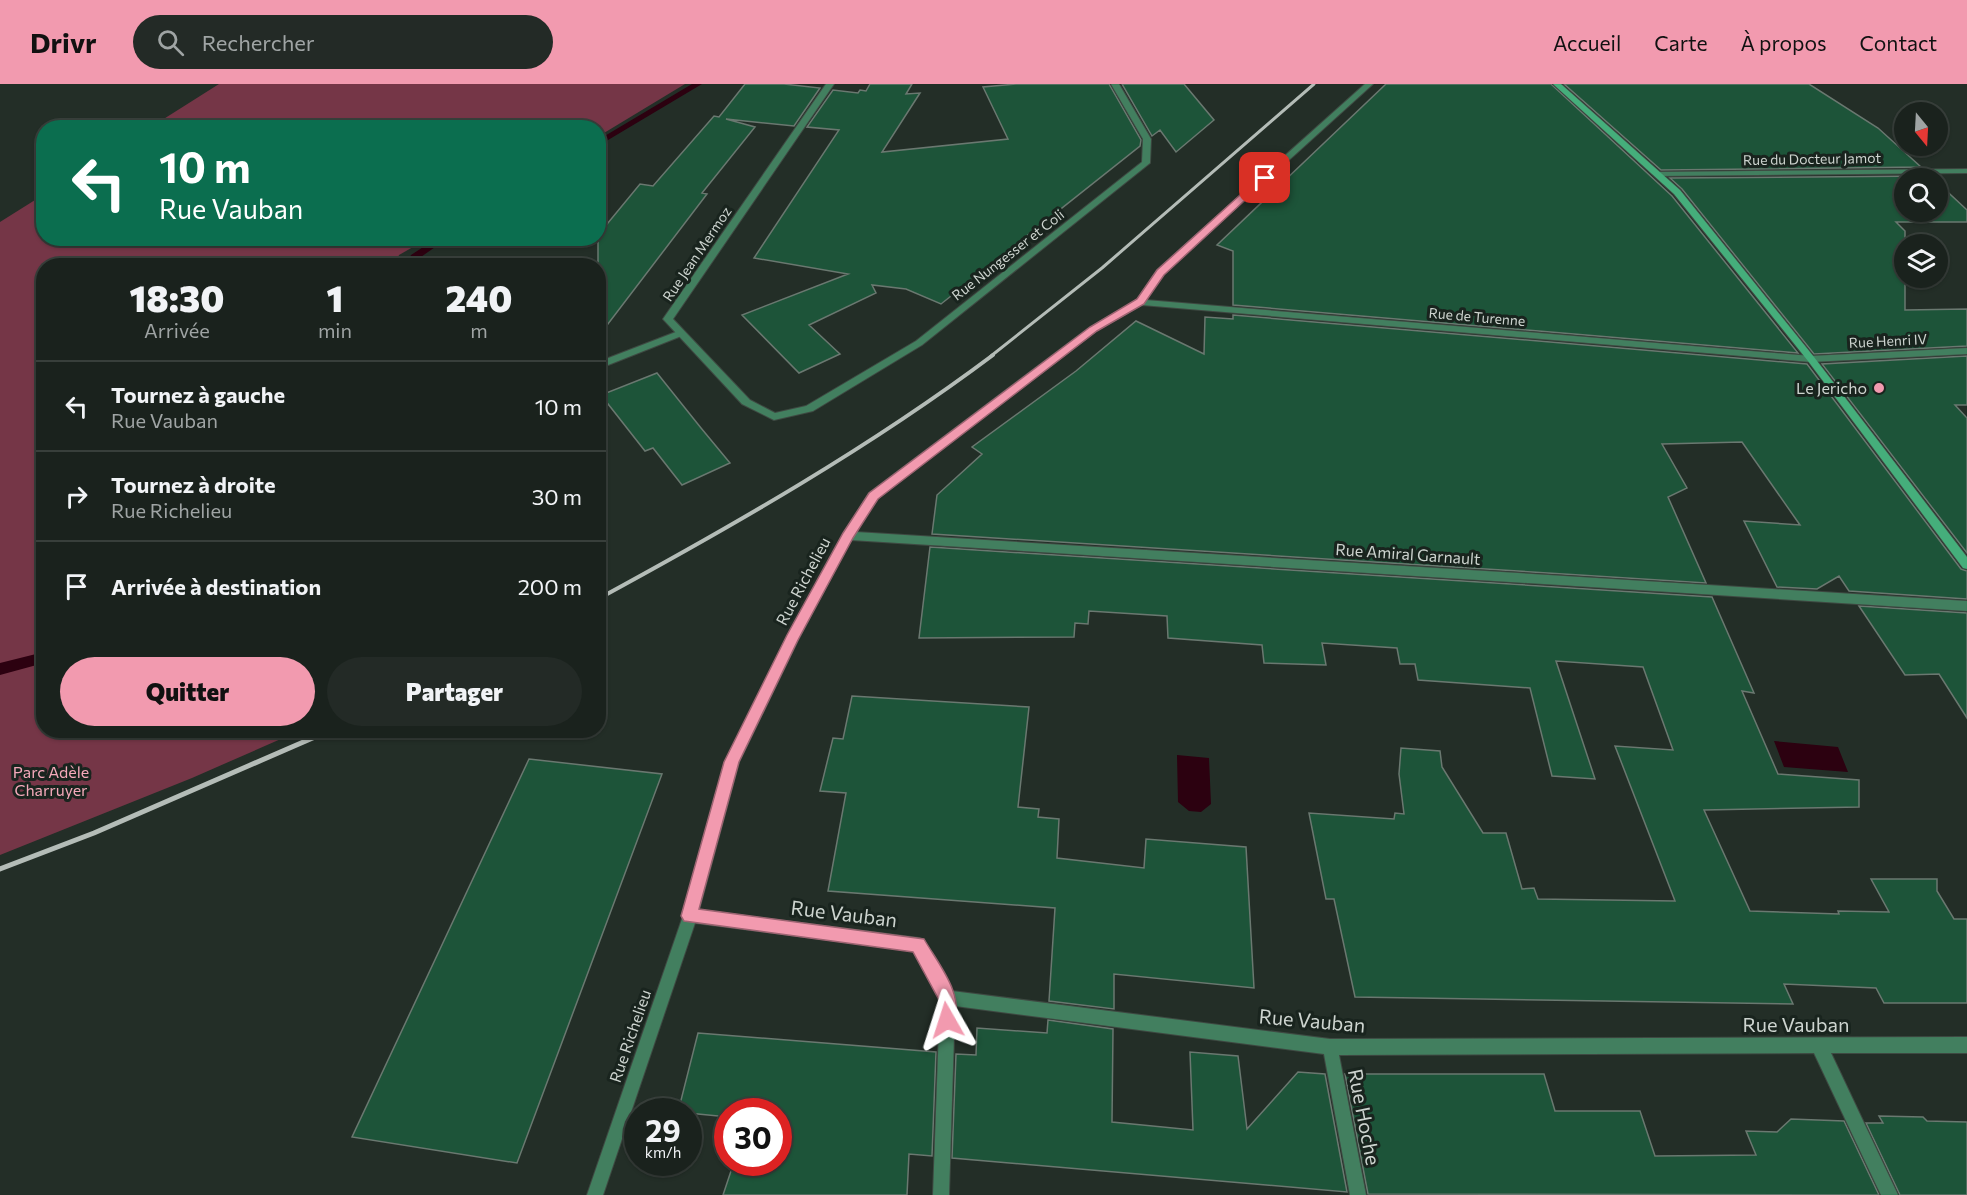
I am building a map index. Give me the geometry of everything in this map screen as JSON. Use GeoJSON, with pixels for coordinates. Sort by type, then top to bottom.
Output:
{"type":"FeatureCollection","features":[{"type":"Feature","properties":{"kind":"street","name":"Rue Jean Mermoz"},"geometry":{"type":"LineString","coordinates":[[809,409],[774,417],[746,402],[668,320],[830,84]]}},
{"type":"Feature","properties":{"kind":"street","name":"Rue Nungesser et Coli"},"geometry":{"type":"LineString","coordinates":[[809,409],[919,343],[1146,163],[1147,139],[1115,84]]}},
{"type":"Feature","properties":{"kind":"street","name":"Rue Richelieu"},"geometry":{"type":"LineString","coordinates":[[595,1195],[690,916],[732,762],[792,639],[848,536],[873,496],[1093,329],[1140,302],[1160,272],[1369,84]]}},
{"type":"Feature","properties":{"kind":"street"},"geometry":{"type":"LineString","coordinates":[[1557,84],[1677,192],[1811,358],[1967,565]]}},
{"type":"Feature","properties":{"kind":"street","name":"Rue du Docteur Jamot"},"geometry":{"type":"LineString","coordinates":[[1658,174],[1967,171]]}},
{"type":"Feature","properties":{"kind":"street","name":"Rue de Turenne"},"geometry":{"type":"LineString","coordinates":[[1140,302],[1811,358]]}},
{"type":"Feature","properties":{"kind":"street"},"geometry":{"type":"LineString","coordinates":[[606,363],[681,333]]}},
{"type":"Feature","properties":{"kind":"street","name":"Rue Henri IV"},"geometry":{"type":"LineString","coordinates":[[1811,358],[1967,351]]}},
{"type":"Feature","properties":{"kind":"street","name":"Rue Amiral Garnault"},"geometry":{"type":"LineString","coordinates":[[848,536],[1967,606]]}},
{"type":"Feature","properties":{"kind":"street","name":"Rue Vauban"},"geometry":{"type":"LineString","coordinates":[[690,916],[918,945],[948,998],[1330,1047],[1967,1045]]}},
{"type":"Feature","properties":{"kind":"street"},"geometry":{"type":"LineString","coordinates":[[941,1195],[948,998]]}},
{"type":"Feature","properties":{"kind":"street"},"geometry":{"type":"LineString","coordinates":[[1819,1046],[1890,1195]]}},
{"type":"Feature","properties":{"kind":"street","name":"Rue Hoche"},"geometry":{"type":"LineString","coordinates":[[1330,1047],[1358,1195]]}},
{"type":"Feature","properties":{"kind":"green space"},"geometry":{"type":"Polygon","coordinates":[[[219,84],[685,84],[606,132],[606,120],[162,120],[219,84]]]}},
{"type":"Feature","properties":{"kind":"green space","name":"Parc Adèle Charruyer"},"geometry":{"type":"Polygon","coordinates":[[[36,199],[36,246],[415,246],[398,258],[36,258],[36,738],[283,738],[192,778],[0,855],[0,222],[36,199]]]}},
{"type":"Feature","properties":{"kind":"shaded area"},"geometry":{"type":"Polygon","coordinates":[[[1774,741],[1838,747],[1848,772],[1784,767],[1774,741]]]}},
{"type":"Feature","properties":{"kind":"shaded area"},"geometry":{"type":"Polygon","coordinates":[[[1177,755],[1209,758],[1211,804],[1201,812],[1189,811],[1178,802],[1177,755]]]}},
{"type":"Feature","properties":{"kind":"building"},"geometry":{"type":"Polygon","coordinates":[[[745,84],[784,84],[820,88],[794,126],[726,119],[755,127],[702,193],[707,194],[606,327],[606,258],[598,258],[598,246],[606,246],[606,225],[640,184],[653,186],[714,116],[719,117],[745,84]]]}},
{"type":"Feature","properties":{"kind":"building"},"geometry":{"type":"Polygon","coordinates":[[[870,84],[912,84],[906,94],[920,93],[882,152],[1008,139],[983,87],[1016,84],[1109,84],[1141,140],[1140,146],[941,304],[906,289],[872,285],[876,293],[809,325],[840,354],[799,373],[742,315],[848,274],[754,258],[839,130],[807,127],[833,90],[858,93],[860,90],[866,91],[870,84]]]}},
{"type":"Feature","properties":{"kind":"building"},"geometry":{"type":"Polygon","coordinates":[[[1122,84],[1184,84],[1214,120],[1176,152],[1160,130],[1152,136],[1122,84]]]}},
{"type":"Feature","properties":{"kind":"building"},"geometry":{"type":"Polygon","coordinates":[[[1386,84],[1551,84],[1672,196],[1798,353],[1233,305],[1233,251],[1217,245],[1386,84]]]}},
{"type":"Feature","properties":{"kind":"building"},"geometry":{"type":"Polygon","coordinates":[[[1564,84],[1809,84],[1878,128],[1894,143],[1894,156],[1909,156],[1921,167],[1661,170],[1564,84]]]}},
{"type":"Feature","properties":{"kind":"building"},"geometry":{"type":"Polygon","coordinates":[[[1894,176],[1894,222],[1905,231],[1905,234],[1894,234],[1894,288],[1905,288],[1905,310],[1967,309],[1967,346],[1814,354],[1682,189],[1670,178],[1894,176]]]}},
{"type":"Feature","properties":{"kind":"building"},"geometry":{"type":"Polygon","coordinates":[[[1948,192],[1967,210],[1967,222],[1948,222],[1948,192]]]}},
{"type":"Feature","properties":{"kind":"building"},"geometry":{"type":"Polygon","coordinates":[[[1233,315],[1807,364],[1961,569],[1967,571],[1967,599],[1849,591],[1839,576],[1817,589],[1777,587],[1744,521],[1800,525],[1742,442],[1662,444],[1687,488],[1668,497],[1706,583],[932,534],[937,495],[982,454],[972,447],[1076,371],[1136,321],[1204,354],[1205,317],[1233,319],[1233,315]]]}},
{"type":"Feature","properties":{"kind":"building"},"geometry":{"type":"Polygon","coordinates":[[[1967,356],[1967,405],[1955,405],[1967,418],[1967,553],[1822,364],[1967,356]]]}},
{"type":"Feature","properties":{"kind":"building"},"geometry":{"type":"Polygon","coordinates":[[[657,373],[730,463],[682,485],[653,448],[645,451],[606,401],[606,393],[657,373]]]}},
{"type":"Feature","properties":{"kind":"building"},"geometry":{"type":"Polygon","coordinates":[[[930,547],[1712,597],[1754,693],[1742,691],[1778,774],[1859,780],[1859,807],[1704,810],[1750,911],[1839,914],[1838,911],[1889,912],[1871,879],[1937,879],[1937,891],[1954,919],[1967,919],[1967,1003],[1884,1003],[1876,988],[1784,984],[1793,1004],[1355,997],[1334,899],[1326,899],[1309,813],[1394,819],[1395,813],[1404,814],[1399,774],[1401,748],[1440,751],[1442,767],[1483,833],[1506,833],[1522,889],[1534,888],[1538,899],[1675,901],[1615,746],[1673,750],[1643,667],[1556,661],[1595,779],[1552,776],[1530,688],[1418,680],[1415,664],[1400,664],[1397,648],[1322,643],[1326,665],[1264,663],[1262,645],[1168,638],[1167,616],[1089,611],[1088,624],[1075,623],[1074,637],[919,638],[930,547]]]}},
{"type":"Feature","properties":{"kind":"building"},"geometry":{"type":"Polygon","coordinates":[[[1859,606],[1967,613],[1967,718],[1939,674],[1905,675],[1859,606]]]}},
{"type":"Feature","properties":{"kind":"building"},"geometry":{"type":"Polygon","coordinates":[[[852,696],[1029,707],[1018,807],[1039,809],[1038,817],[1059,819],[1057,858],[1144,868],[1146,839],[1246,847],[1254,988],[1114,974],[1114,1009],[1049,1001],[1055,908],[828,891],[846,793],[820,791],[833,738],[843,739],[852,696]]]}},
{"type":"Feature","properties":{"kind":"building"},"geometry":{"type":"Polygon","coordinates":[[[529,759],[662,774],[517,1163],[352,1137],[529,759]]]}},
{"type":"Feature","properties":{"kind":"building"},"geometry":{"type":"Polygon","coordinates":[[[1048,1020],[1113,1029],[1112,1122],[1193,1130],[1190,1052],[1238,1056],[1247,1129],[1298,1072],[1325,1074],[1347,1192],[952,1158],[956,1054],[976,1055],[977,1028],[1047,1033],[1048,1020]]]}},
{"type":"Feature","properties":{"kind":"building"},"geometry":{"type":"Polygon","coordinates":[[[698,1033],[936,1052],[932,1156],[909,1154],[907,1195],[723,1195],[729,1176],[792,1176],[792,1098],[714,1098],[714,1116],[702,1114],[702,1098],[682,1098],[698,1033]]]}},
{"type":"Feature","properties":{"kind":"building"},"geometry":{"type":"Polygon","coordinates":[[[1345,1074],[1544,1074],[1555,1111],[1640,1111],[1655,1156],[1756,1155],[1746,1131],[1777,1132],[1791,1119],[1844,1121],[1879,1195],[1368,1194],[1345,1074]]]}},
{"type":"Feature","properties":{"kind":"building"},"geometry":{"type":"Polygon","coordinates":[[[1879,1116],[1923,1117],[1927,1121],[1967,1122],[1967,1195],[1900,1195],[1866,1123],[1883,1123],[1879,1116]]]}},
{"type":"Feature","properties":{"kind":"waterway"},"geometry":{"type":"LineString","coordinates":[[606,139],[698,84]]}},
{"type":"Feature","properties":{"kind":"waterway"},"geometry":{"type":"LineString","coordinates":[[414,258],[431,246]]}},
{"type":"Feature","properties":{"kind":"waterway"},"geometry":{"type":"LineString","coordinates":[[0,669],[36,659]]}},
{"type":"Feature","properties":{"kind":"railway"},"geometry":{"type":"LineString","coordinates":[[991,356],[1102,268],[1314,84]]}},
{"type":"Feature","properties":{"kind":"railway"},"geometry":{"type":"LineString","coordinates":[[606,595],[700,543],[849,454],[993,355]]}},
{"type":"Feature","properties":{"kind":"railway"},"geometry":{"type":"LineString","coordinates":[[0,869],[94,833],[313,738]]}},
{"type":"Feature","properties":{"kind":"place","name":"Le Jericho"},"geometry":{"type":"Point","coordinates":[1879,388]}},
{"type":"Feature","properties":{"kind":"route"},"geometry":{"type":"LineString","coordinates":[[947,1020],[948,998],[918,945],[690,916],[732,762],[792,639],[848,536],[873,496],[1093,329],[1140,302],[1160,272],[1265,178]]}}]}
